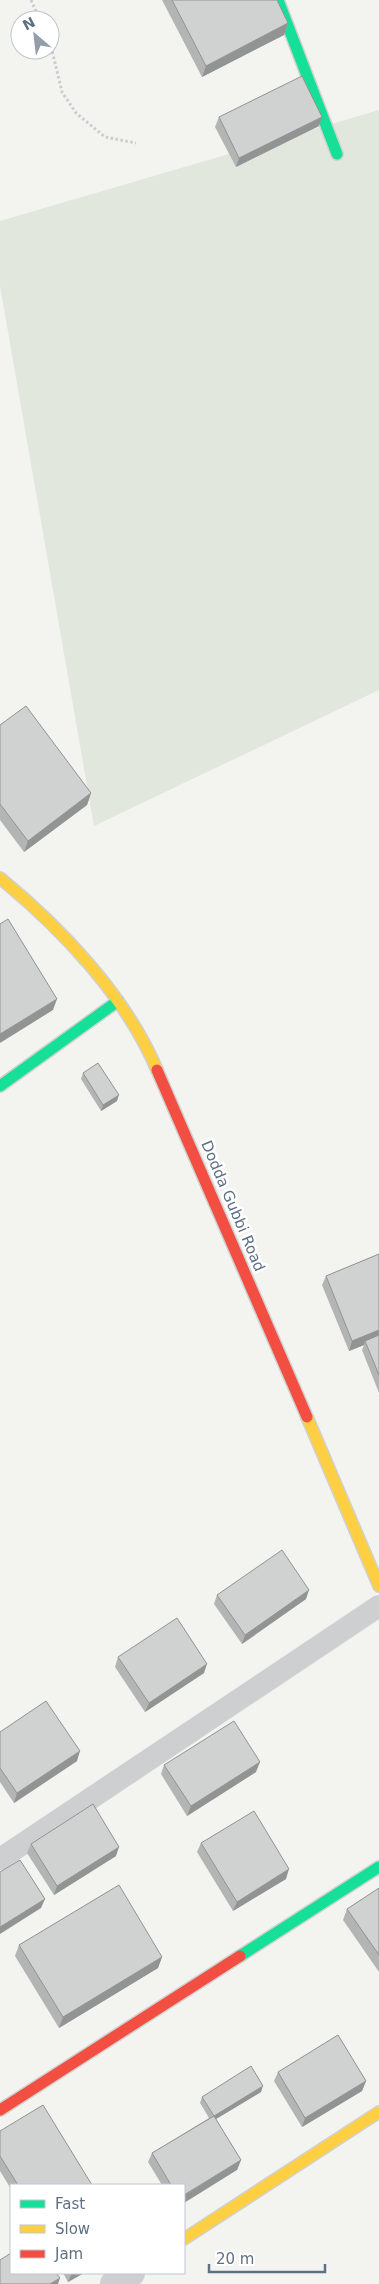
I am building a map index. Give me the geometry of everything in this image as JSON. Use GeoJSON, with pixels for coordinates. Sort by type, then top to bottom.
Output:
{"type":"FeatureCollection","features":[{"type":"Feature","properties":{"kind":"street"},"geometry":{"type":"LineString","coordinates":[[278,0],[337,154]]}},
{"type":"Feature","properties":{"kind":"street","name":"Dodda Gubbi Road"},"geometry":{"type":"LineString","coordinates":[[0,878],[30,902],[64,934],[118,1001],[151,1055],[379,1586]]}},
{"type":"Feature","properties":{"kind":"street"},"geometry":{"type":"LineString","coordinates":[[0,1086],[118,1001]]}},
{"type":"Feature","properties":{"kind":"street"},"geometry":{"type":"LineString","coordinates":[[0,2110],[379,1867]]}},
{"type":"Feature","properties":{"kind":"street"},"geometry":{"type":"LineString","coordinates":[[185,2238],[379,2112]]}},
{"type":"Feature","properties":{"kind":"street"},"geometry":{"type":"LineString","coordinates":[[114,2284],[129,2274]]}},
{"type":"Feature","properties":{"kind":"lane"},"geometry":{"type":"LineString","coordinates":[[0,1859],[379,1606]]}},
{"type":"Feature","properties":{"kind":"path"},"geometry":{"type":"LineString","coordinates":[[54,60],[62,92],[76,113],[105,137],[136,143]]}},
{"type":"Feature","properties":{"kind":"shaded area"},"geometry":{"type":"Polygon","coordinates":[[[379,110],[379,690],[94,826],[0,286],[0,221],[379,110]]]}},
{"type":"Feature","properties":{"kind":"building"},"geometry":{"type":"Polygon","coordinates":[[[172,0],[277,0],[288,23],[206,66],[172,0]]]}},
{"type":"Feature","properties":{"kind":"building"},"geometry":{"type":"Polygon","coordinates":[[[302,76],[322,117],[239,158],[219,117],[302,76]]]}},
{"type":"Feature","properties":{"kind":"building"},"geometry":{"type":"Polygon","coordinates":[[[26,706],[91,793],[28,841],[0,804],[0,725],[26,706]]]}},
{"type":"Feature","properties":{"kind":"building"},"geometry":{"type":"Polygon","coordinates":[[[8,919],[57,999],[0,1034],[0,924],[8,919]]]}},
{"type":"Feature","properties":{"kind":"building"},"geometry":{"type":"Polygon","coordinates":[[[98,1063],[119,1095],[103,1105],[83,1073],[98,1063]]]}},
{"type":"Feature","properties":{"kind":"building"},"geometry":{"type":"Polygon","coordinates":[[[379,1254],[379,1330],[352,1341],[326,1276],[379,1254]]]}},
{"type":"Feature","properties":{"kind":"building"},"geometry":{"type":"Polygon","coordinates":[[[379,1335],[379,1375],[365,1341],[379,1335]]]}},
{"type":"Feature","properties":{"kind":"building"},"geometry":{"type":"Polygon","coordinates":[[[282,1550],[309,1590],[245,1635],[217,1595],[282,1550]]]}},
{"type":"Feature","properties":{"kind":"building"},"geometry":{"type":"Polygon","coordinates":[[[177,1618],[207,1664],[149,1703],[118,1657],[177,1618]]]}},
{"type":"Feature","properties":{"kind":"building"},"geometry":{"type":"Polygon","coordinates":[[[46,1701],[80,1751],[17,1793],[0,1768],[0,1732],[46,1701]]]}},
{"type":"Feature","properties":{"kind":"building"},"geometry":{"type":"Polygon","coordinates":[[[234,1721],[260,1762],[191,1806],[164,1765],[234,1721]]]}},
{"type":"Feature","properties":{"kind":"building"},"geometry":{"type":"Polygon","coordinates":[[[93,1804],[119,1847],[57,1886],[31,1844],[93,1804]]]}},
{"type":"Feature","properties":{"kind":"building"},"geometry":{"type":"Polygon","coordinates":[[[254,1811],[289,1869],[237,1902],[201,1843],[254,1811]]]}},
{"type":"Feature","properties":{"kind":"building"},"geometry":{"type":"Polygon","coordinates":[[[20,1860],[45,1899],[0,1927],[0,1872],[20,1860]]]}},
{"type":"Feature","properties":{"kind":"building"},"geometry":{"type":"Polygon","coordinates":[[[119,1885],[162,1957],[63,2017],[19,1945],[119,1885]]]}},
{"type":"Feature","properties":{"kind":"building"},"geometry":{"type":"Polygon","coordinates":[[[379,1888],[379,1955],[347,1909],[379,1888]]]}},
{"type":"Feature","properties":{"kind":"building"},"geometry":{"type":"Polygon","coordinates":[[[338,2035],[366,2081],[305,2118],[278,2072],[338,2035]]]}},
{"type":"Feature","properties":{"kind":"building"},"geometry":{"type":"Polygon","coordinates":[[[251,2066],[263,2086],[214,2116],[202,2097],[251,2066]]]}},
{"type":"Feature","properties":{"kind":"building"},"geometry":{"type":"Polygon","coordinates":[[[43,2105],[91,2184],[17,2184],[0,2156],[0,2131],[43,2105]]]}},
{"type":"Feature","properties":{"kind":"building"},"geometry":{"type":"Polygon","coordinates":[[[214,2116],[241,2160],[185,2194],[185,2184],[170,2184],[152,2153],[214,2116]]]}},
{"type":"Feature","properties":{"kind":"building"},"geometry":{"type":"Polygon","coordinates":[[[10,2254],[10,2274],[57,2274],[60,2278],[50,2284],[0,2284],[0,2260],[10,2254]]]}},
{"type":"Feature","properties":{"kind":"traffic: fast"},"geometry":{"type":"LineString","coordinates":[[278,0],[337,154]]}},
{"type":"Feature","properties":{"kind":"traffic: fast"},"geometry":{"type":"LineString","coordinates":[[0,1086],[118,1001]]}},
{"type":"Feature","properties":{"kind":"traffic: fast"},"geometry":{"type":"LineString","coordinates":[[240,1956],[379,1867]]}},
{"type":"Feature","properties":{"kind":"traffic: slow"},"geometry":{"type":"LineString","coordinates":[[0,878],[46,919],[90,965],[128,1016],[157,1070]]}},
{"type":"Feature","properties":{"kind":"traffic: slow"},"geometry":{"type":"LineString","coordinates":[[307,1417],[379,1586]]}},
{"type":"Feature","properties":{"kind":"traffic: slow"},"geometry":{"type":"LineString","coordinates":[[185,2238],[379,2112]]}},
{"type":"Feature","properties":{"kind":"traffic: jam"},"geometry":{"type":"LineString","coordinates":[[157,1070],[307,1417]]}},
{"type":"Feature","properties":{"kind":"traffic: jam"},"geometry":{"type":"LineString","coordinates":[[0,2110],[240,1956]]}}]}
